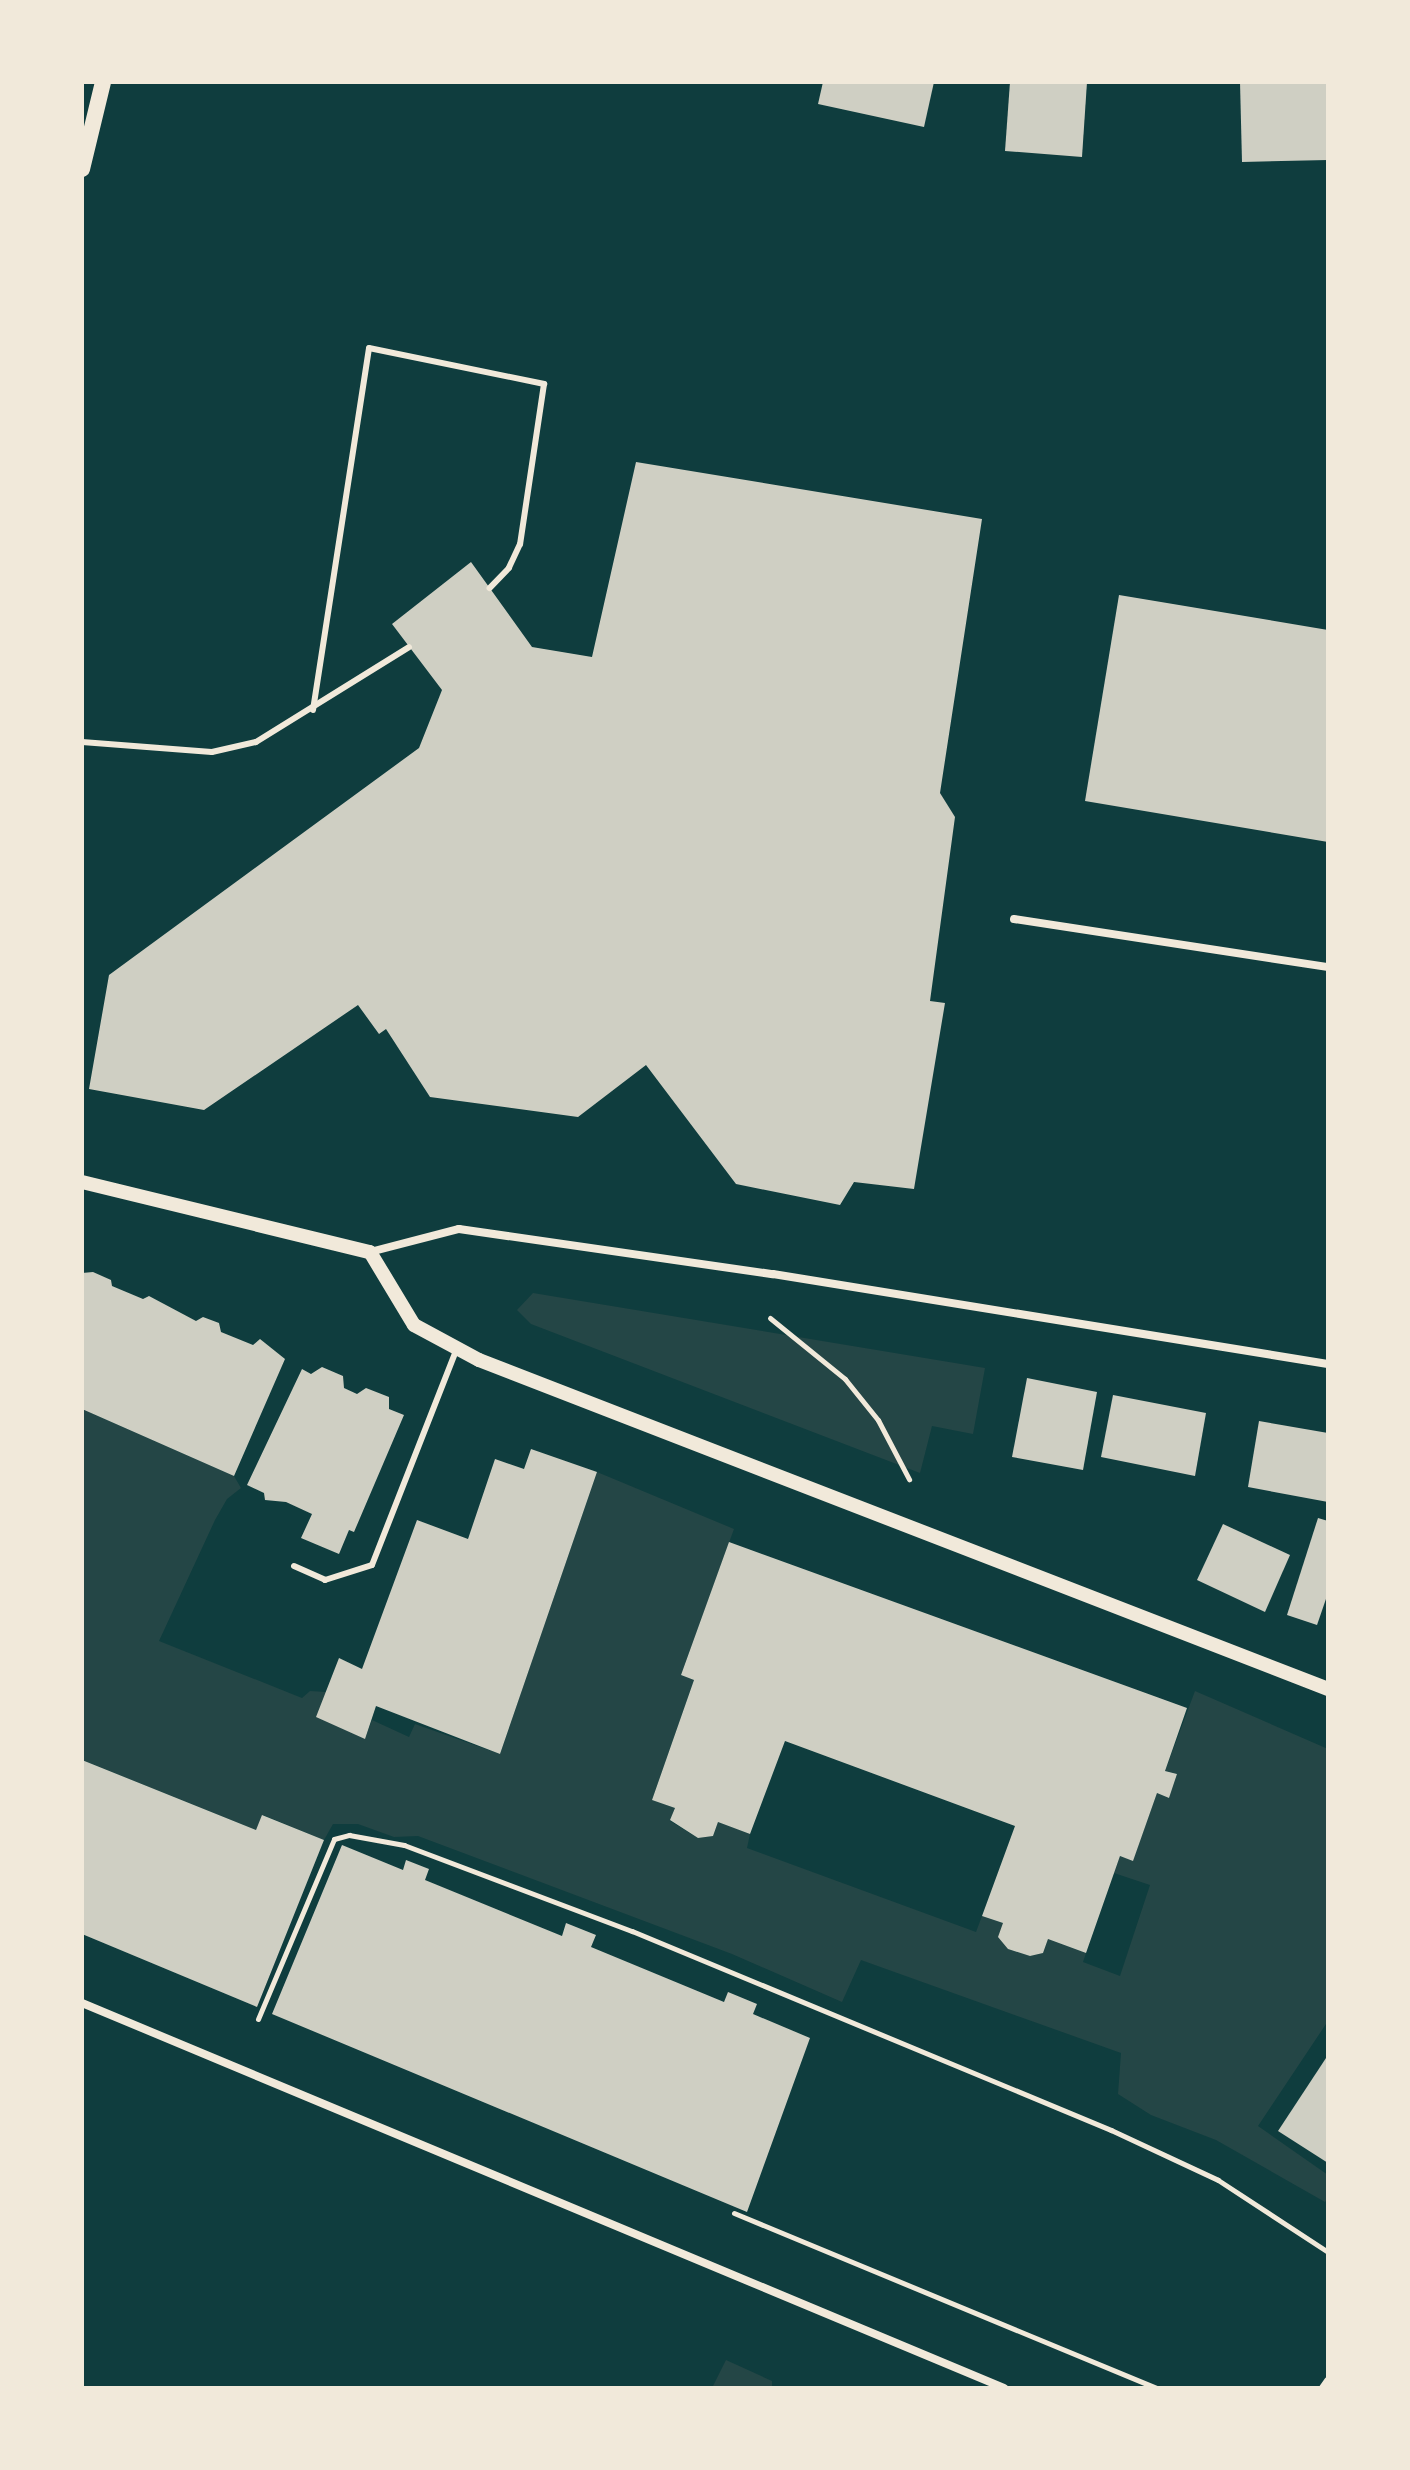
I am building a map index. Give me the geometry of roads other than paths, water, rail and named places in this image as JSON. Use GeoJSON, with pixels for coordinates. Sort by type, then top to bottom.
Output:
{"type":"FeatureCollection","features":[{"type":"Feature","properties":{"kind":"main road"},"geometry":{"type":"LineString","coordinates":[[82,169],[103,82]]}},
{"type":"Feature","properties":{"kind":"street"},"geometry":{"type":"LineString","coordinates":[[1014,919],[1328,967]]}},
{"type":"Feature","properties":{"kind":"street"},"geometry":{"type":"LineString","coordinates":[[82,1182],[370,1252],[459,1229],[773,1274],[1328,1364]]}},
{"type":"Feature","properties":{"kind":"street"},"geometry":{"type":"LineString","coordinates":[[370,1252],[414,1325],[457,1348],[1328,1689]]}},
{"type":"Feature","properties":{"kind":"street"},"geometry":{"type":"LineString","coordinates":[[82,2003],[1004,2388]]}},
{"type":"Feature","properties":{"kind":"street"},"geometry":{"type":"LineString","coordinates":[[1323,2388],[1328,2381]]}},
{"type":"Feature","properties":{"kind":"lane"},"geometry":{"type":"LineString","coordinates":[[313,710],[369,348],[544,384],[520,544],[509,568],[490,588]]}},
{"type":"Feature","properties":{"kind":"lane"},"geometry":{"type":"LineString","coordinates":[[82,742],[212,752],[256,742],[313,710],[409,647]]}},
{"type":"Feature","properties":{"kind":"lane"},"geometry":{"type":"LineString","coordinates":[[294,1566],[325,1580],[372,1565],[457,1348]]}}]}
